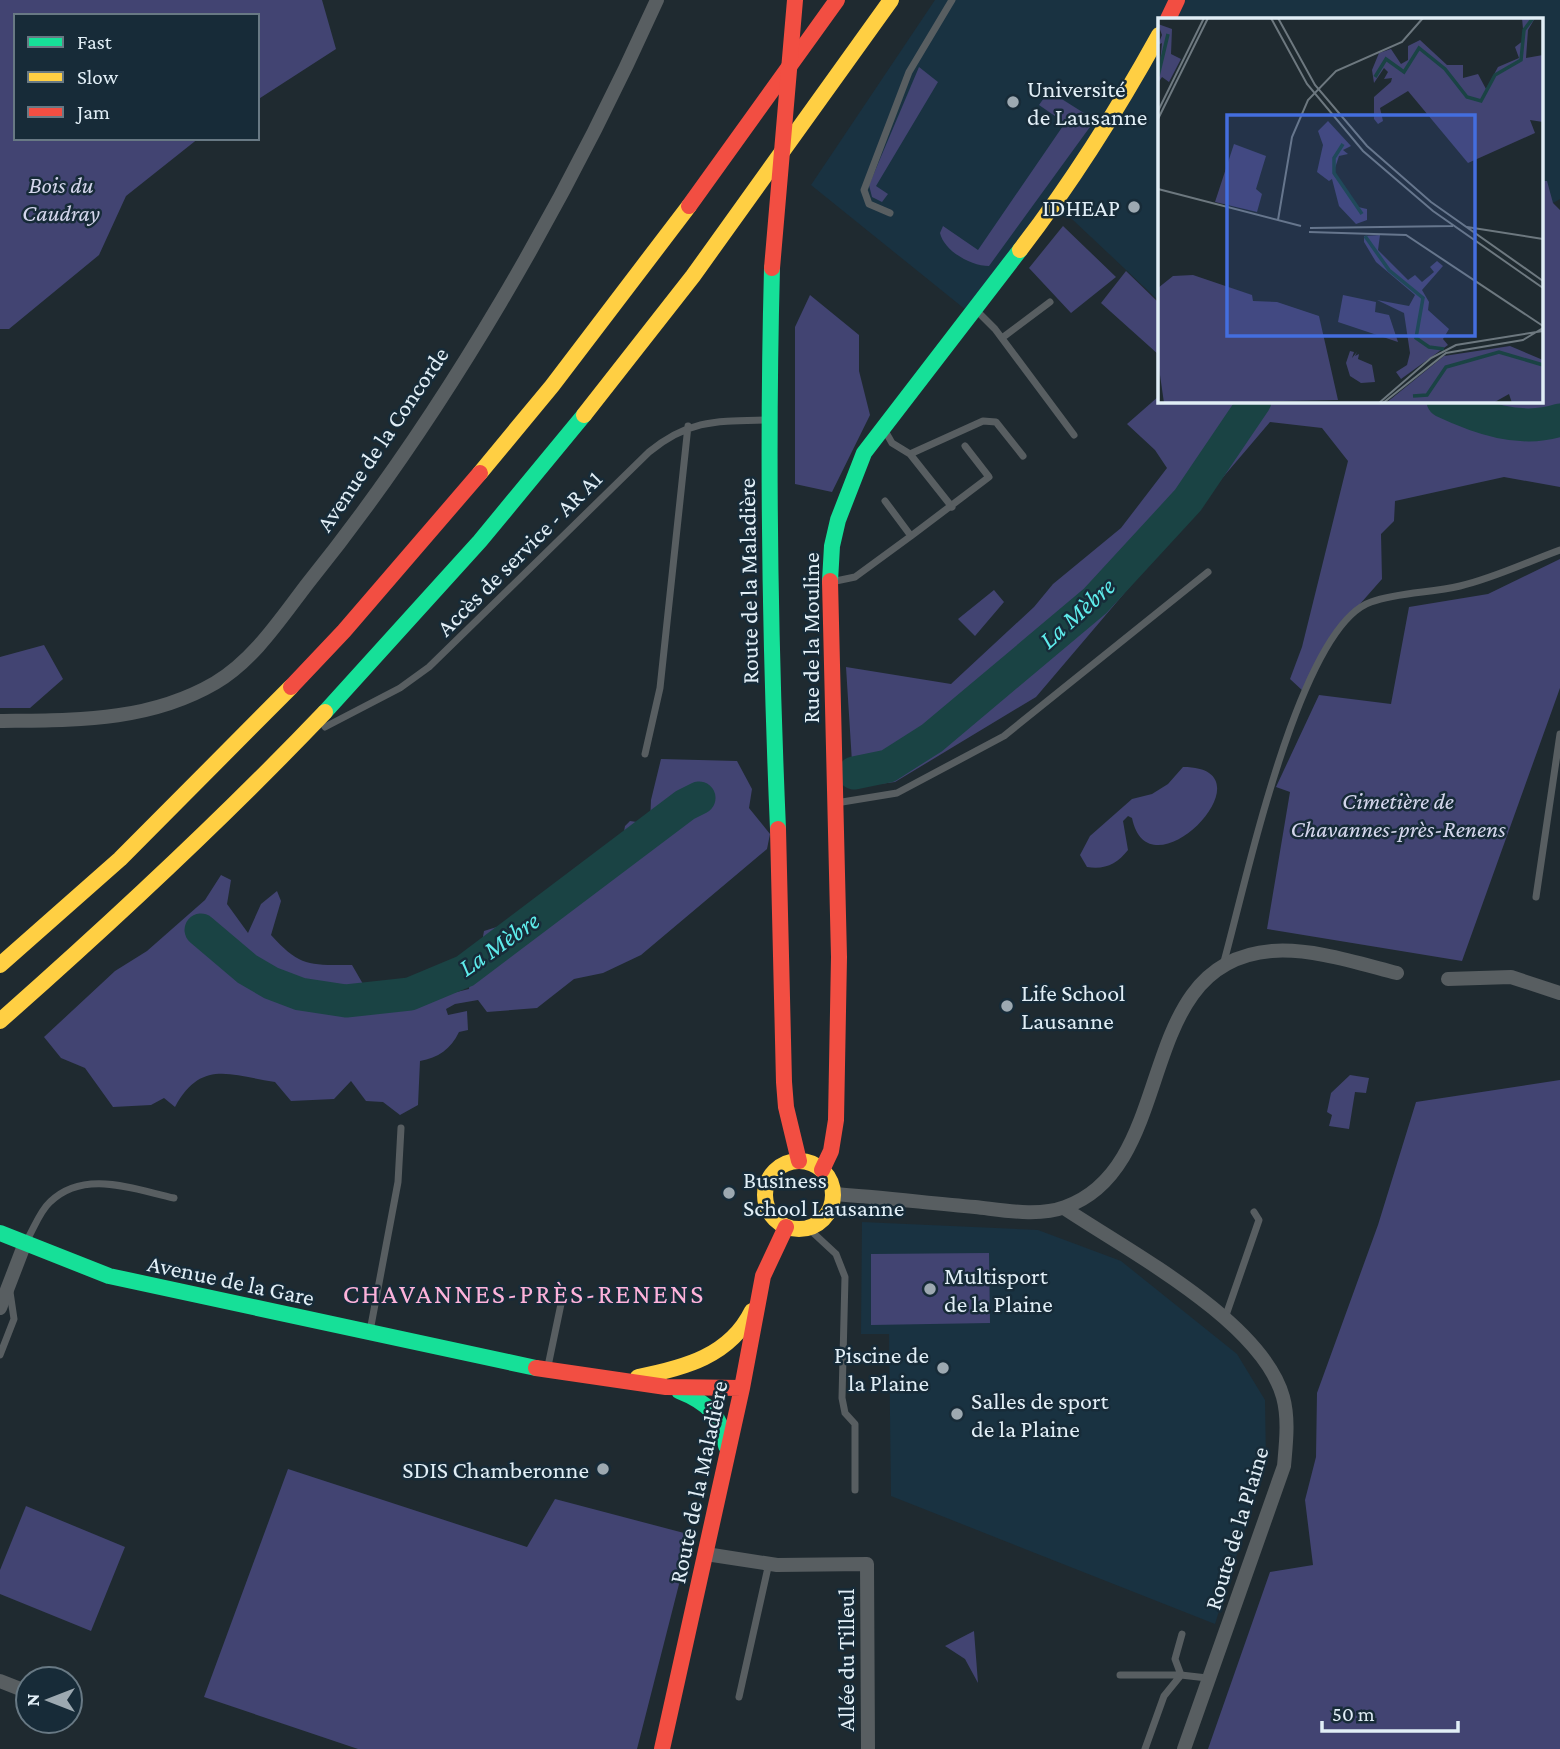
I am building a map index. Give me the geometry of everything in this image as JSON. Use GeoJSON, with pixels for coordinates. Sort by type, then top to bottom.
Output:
{"type":"FeatureCollection","features":[{"type":"Feature","properties":{"kind":"main road","name":"Route de la Maladière"},"geometry":{"type":"LineString","coordinates":[[795,0],[772,268],[768,420],[770,634],[783,970],[784,1082],[786,1107],[799,1161]]}},
{"type":"Feature","properties":{"kind":"main road"},"geometry":{"type":"LineString","coordinates":[[0,965],[102,876],[219,762],[398,569],[505,442],[612,307],[837,0]]}},
{"type":"Feature","properties":{"kind":"main road"},"geometry":{"type":"LineString","coordinates":[[0,1021],[145,894],[302,739],[434,593],[594,401],[743,206],[891,0]]}},
{"type":"Feature","properties":{"kind":"main road"},"geometry":{"type":"LineString","coordinates":[[1168,18],[1177,0]]}},
{"type":"Feature","properties":{"kind":"main road","name":"Rue de la Mouline"},"geometry":{"type":"LineString","coordinates":[[822,1170],[831,1151],[836,1121],[839,957],[829,583],[832,546],[848,488],[864,453],[882,426],[1063,194],[1113,119],[1158,40]]}},
{"type":"Feature","properties":{"kind":"main road"},"geometry":{"type":"LineString","coordinates":[[799,1161],[822,1170],[830,1182],[833,1194],[828,1213],[808,1228],[786,1227],[771,1213],[765,1188],[773,1172],[799,1161]]}},
{"type":"Feature","properties":{"kind":"main road","name":"Route de la Maladière"},"geometry":{"type":"LineString","coordinates":[[662,1749],[727,1459],[763,1276],[786,1227]]}},
{"type":"Feature","properties":{"kind":"main road","name":"Avenue de la Gare"},"geometry":{"type":"LineString","coordinates":[[0,1233],[109,1276],[157,1289],[547,1370],[666,1387],[700,1398],[712,1409],[724,1426],[727,1459]]}},
{"type":"Feature","properties":{"kind":"main road","name":"Avenue de la Gare"},"geometry":{"type":"LineString","coordinates":[[625,1380],[657,1374],[716,1354],[747,1325],[763,1276]]}},
{"type":"Feature","properties":{"kind":"main road","name":"Avenue de la Gare"},"geometry":{"type":"LineString","coordinates":[[666,1387],[742,1388]]}},
{"type":"Feature","properties":{"kind":"street","name":"Avenue de la Concorde"},"geometry":{"type":"LineString","coordinates":[[0,721],[97,719],[137,714],[171,705],[236,668],[268,633],[384,484],[471,349],[557,198],[633,53],[657,0]]}},
{"type":"Feature","properties":{"kind":"street"},"geometry":{"type":"LineString","coordinates":[[833,1194],[1021,1211],[1064,1208],[1097,1191],[1126,1156],[1179,1016],[1196,986],[1223,965],[1246,955],[1274,951],[1335,959],[1397,973]]}},
{"type":"Feature","properties":{"kind":"street"},"geometry":{"type":"LineString","coordinates":[[1448,979],[1511,978],[1560,993]]}},
{"type":"Feature","properties":{"kind":"street","name":"Route de la Plaine"},"geometry":{"type":"LineString","coordinates":[[1064,1208],[1225,1318],[1266,1360],[1283,1396],[1287,1431],[1284,1466],[1184,1749]]}},
{"type":"Feature","properties":{"kind":"street"},"geometry":{"type":"LineString","coordinates":[[0,1308],[25,1243]]}},
{"type":"Feature","properties":{"kind":"street","name":"Allée du Tilleul"},"geometry":{"type":"LineString","coordinates":[[706,1554],[769,1563],[867,1564],[868,1749]]}},
{"type":"Feature","properties":{"kind":"lane"},"geometry":{"type":"LineString","coordinates":[[890,213],[869,204],[864,190],[909,72],[951,0]]}},
{"type":"Feature","properties":{"kind":"lane"},"geometry":{"type":"LineString","coordinates":[[1002,338],[1050,302]]}},
{"type":"Feature","properties":{"kind":"lane"},"geometry":{"type":"LineString","coordinates":[[973,307],[1002,338],[1074,435]]}},
{"type":"Feature","properties":{"kind":"lane","name":"Accès de service - AR A1"},"geometry":{"type":"LineString","coordinates":[[302,739],[377,702],[429,667],[649,452],[688,426],[722,421],[768,420]]}},
{"type":"Feature","properties":{"kind":"lane"},"geometry":{"type":"LineString","coordinates":[[910,454],[983,421],[996,422],[1023,456]]}},
{"type":"Feature","properties":{"kind":"lane"},"geometry":{"type":"LineString","coordinates":[[645,754],[660,688],[688,426]]}},
{"type":"Feature","properties":{"kind":"lane"},"geometry":{"type":"LineString","coordinates":[[882,426],[892,443],[910,454],[952,507]]}},
{"type":"Feature","properties":{"kind":"lane"},"geometry":{"type":"LineString","coordinates":[[829,583],[855,577],[989,477],[965,446]]}},
{"type":"Feature","properties":{"kind":"lane"},"geometry":{"type":"LineString","coordinates":[[885,501],[911,536]]}},
{"type":"Feature","properties":{"kind":"lane"},"geometry":{"type":"LineString","coordinates":[[1223,965],[1273,777],[1294,713],[1303,691],[1345,621],[1369,602],[1462,586],[1560,550]]}},
{"type":"Feature","properties":{"kind":"lane"},"geometry":{"type":"LineString","coordinates":[[835,803],[897,793],[1004,736],[1208,572]]}},
{"type":"Feature","properties":{"kind":"lane"},"geometry":{"type":"LineString","coordinates":[[1536,897],[1560,734]]}},
{"type":"Feature","properties":{"kind":"lane"},"geometry":{"type":"LineString","coordinates":[[369,1333],[398,1182],[401,1128]]}},
{"type":"Feature","properties":{"kind":"lane"},"geometry":{"type":"LineString","coordinates":[[25,1243],[48,1203],[71,1186],[96,1183],[174,1198]]}},
{"type":"Feature","properties":{"kind":"lane"},"geometry":{"type":"LineString","coordinates":[[1225,1318],[1259,1220],[1254,1212]]}},
{"type":"Feature","properties":{"kind":"lane"},"geometry":{"type":"LineString","coordinates":[[808,1228],[836,1254],[845,1277],[842,1398],[845,1413],[855,1424],[855,1490]]}},
{"type":"Feature","properties":{"kind":"lane"},"geometry":{"type":"LineString","coordinates":[[0,1355],[14,1319],[9,1286]]}},
{"type":"Feature","properties":{"kind":"lane"},"geometry":{"type":"LineString","coordinates":[[547,1370],[561,1304]]}},
{"type":"Feature","properties":{"kind":"lane"},"geometry":{"type":"LineString","coordinates":[[739,1697],[769,1563]]}},
{"type":"Feature","properties":{"kind":"lane"},"geometry":{"type":"LineString","coordinates":[[1181,1675],[1175,1659],[1182,1634]]}},
{"type":"Feature","properties":{"kind":"lane"},"geometry":{"type":"LineString","coordinates":[[1120,1675],[1181,1675],[1207,1678]]}},
{"type":"Feature","properties":{"kind":"lane"},"geometry":{"type":"LineString","coordinates":[[1145,1749],[1164,1696],[1181,1675]]}},
{"type":"Feature","properties":{"kind":"shaded area","name":"Université de Lausanne"},"geometry":{"type":"Polygon","coordinates":[[[935,0],[1560,0],[1560,199],[1542,209],[1542,18],[1158,18],[1158,300],[1056,204],[966,310],[811,185],[935,0]]]}},
{"type":"Feature","properties":{"kind":"shaded area"},"geometry":{"type":"Polygon","coordinates":[[[862,1222],[1038,1230],[1121,1261],[1237,1354],[1265,1400],[1266,1462],[1215,1624],[891,1496],[889,1334],[861,1334],[862,1222]]]}},
{"type":"Feature","properties":{"kind":"green space","name":"Bois du Caudray"},"geometry":{"type":"Polygon","coordinates":[[[0,0],[322,0],[336,49],[259,99],[259,14],[14,14],[14,140],[196,140],[126,196],[99,255],[9,329],[0,329],[0,0]]]}},
{"type":"Feature","properties":{"kind":"green space"},"geometry":{"type":"Polygon","coordinates":[[[919,67],[938,82],[876,186],[888,194],[882,202],[872,197],[869,185],[919,67]]]}},
{"type":"Feature","properties":{"kind":"green space"},"geometry":{"type":"Polygon","coordinates":[[[1049,91],[1095,120],[989,266],[959,256],[943,240],[940,233],[943,226],[978,250],[1065,123],[1039,105],[1049,91]]]}},
{"type":"Feature","properties":{"kind":"green space"},"geometry":{"type":"Polygon","coordinates":[[[1542,181],[1547,181],[1553,203],[1560,210],[1560,487],[1504,477],[1395,501],[1394,521],[1381,534],[1382,579],[1345,621],[1303,691],[1290,679],[1302,647],[1348,461],[1322,428],[1270,422],[1036,697],[895,782],[856,787],[853,778],[846,667],[951,684],[1034,607],[1053,584],[1121,528],[1167,468],[1155,450],[1127,424],[1158,397],[1158,402],[1542,402],[1542,181]]]}},
{"type":"Feature","properties":{"kind":"green space"},"geometry":{"type":"Polygon","coordinates":[[[1063,226],[1116,277],[1071,313],[1029,268],[1063,226]]]}},
{"type":"Feature","properties":{"kind":"green space"},"geometry":{"type":"Polygon","coordinates":[[[1126,271],[1158,302],[1158,354],[1101,303],[1126,271]]]}},
{"type":"Feature","properties":{"kind":"green space"},"geometry":{"type":"Polygon","coordinates":[[[810,295],[859,335],[859,371],[870,415],[832,492],[795,484],[795,327],[810,295]]]}},
{"type":"Feature","properties":{"kind":"green space","name":"Cimetière de Chavannes-près-Renens"},"geometry":{"type":"Polygon","coordinates":[[[1560,559],[1560,688],[1462,961],[1267,929],[1290,792],[1276,787],[1319,695],[1391,704],[1409,607],[1488,594],[1560,559]]]}},
{"type":"Feature","properties":{"kind":"green space"},"geometry":{"type":"Polygon","coordinates":[[[994,590],[1004,602],[975,636],[958,619],[994,590]]]}},
{"type":"Feature","properties":{"kind":"green space"},"geometry":{"type":"Polygon","coordinates":[[[44,645],[63,679],[30,708],[0,708],[0,657],[44,645]]]}},
{"type":"Feature","properties":{"kind":"green space"},"geometry":{"type":"Polygon","coordinates":[[[661,759],[737,761],[752,789],[749,808],[770,834],[767,849],[641,955],[603,973],[574,979],[537,1008],[487,1012],[478,1000],[455,1004],[446,1009],[448,1015],[467,1011],[468,1030],[459,1032],[443,1052],[420,1061],[418,1105],[400,1115],[383,1102],[366,1101],[351,1081],[334,1099],[291,1101],[275,1082],[230,1074],[206,1076],[195,1082],[175,1107],[164,1098],[151,1105],[113,1107],[85,1068],[61,1058],[44,1037],[115,971],[147,951],[205,900],[221,875],[231,880],[227,904],[248,933],[261,904],[277,891],[281,901],[271,935],[290,953],[306,962],[352,965],[374,1003],[416,1002],[469,989],[471,963],[489,952],[482,942],[484,931],[503,925],[513,931],[533,909],[542,910],[578,882],[575,868],[623,837],[625,826],[630,821],[650,824],[651,800],[661,759]]]}},
{"type":"Feature","properties":{"kind":"green space"},"geometry":{"type":"Polygon","coordinates":[[[1183,767],[1208,773],[1217,787],[1213,805],[1199,824],[1180,838],[1160,845],[1143,840],[1132,818],[1128,816],[1123,821],[1128,850],[1110,865],[1087,867],[1080,855],[1090,836],[1132,799],[1152,794],[1168,784],[1183,767]]]}},
{"type":"Feature","properties":{"kind":"green space"},"geometry":{"type":"Polygon","coordinates":[[[1350,1075],[1369,1078],[1366,1093],[1355,1092],[1349,1129],[1329,1126],[1332,1115],[1327,1112],[1331,1093],[1350,1075]]]}},
{"type":"Feature","properties":{"kind":"green space"},"geometry":{"type":"Polygon","coordinates":[[[1560,1080],[1560,1749],[1208,1749],[1270,1572],[1313,1565],[1305,1500],[1316,1457],[1317,1393],[1378,1225],[1416,1102],[1560,1080]]]}},
{"type":"Feature","properties":{"kind":"green space","name":"Multisport de la Plaine"},"geometry":{"type":"Polygon","coordinates":[[[989,1253],[990,1323],[871,1325],[871,1254],[989,1253]]]}},
{"type":"Feature","properties":{"kind":"green space"},"geometry":{"type":"Polygon","coordinates":[[[288,1469],[527,1547],[555,1499],[684,1533],[689,1545],[637,1749],[358,1749],[204,1697],[288,1469]]]}},
{"type":"Feature","properties":{"kind":"green space"},"geometry":{"type":"Polygon","coordinates":[[[26,1506],[125,1547],[91,1631],[0,1594],[0,1570],[26,1506]]]}},
{"type":"Feature","properties":{"kind":"green space"},"geometry":{"type":"Polygon","coordinates":[[[974,1631],[978,1683],[965,1659],[945,1646],[974,1631]]]}},
{"type":"Feature","properties":{"kind":"waterway","name":"La Mèbre"},"geometry":{"type":"LineString","coordinates":[[854,773],[888,766],[932,738],[1095,601],[1188,500],[1254,402]]}},
{"type":"Feature","properties":{"kind":"waterway","name":"La Mèbre"},"geometry":{"type":"LineString","coordinates":[[1445,402],[1500,422],[1530,425],[1560,420]]}},
{"type":"Feature","properties":{"kind":"waterway","name":"La Mèbre"},"geometry":{"type":"LineString","coordinates":[[201,930],[247,969],[271,983],[300,994],[346,1001],[410,994],[465,971],[685,805],[699,798]]}},
{"type":"Feature","properties":{"kind":"traffic: fast"},"geometry":{"type":"LineString","coordinates":[[830,581],[832,546],[838,520],[864,453],[1020,250]]}},
{"type":"Feature","properties":{"kind":"traffic: fast"},"geometry":{"type":"LineString","coordinates":[[772,268],[770,548],[778,829]]}},
{"type":"Feature","properties":{"kind":"traffic: fast"},"geometry":{"type":"LineString","coordinates":[[325,712],[480,541],[584,415]]}},
{"type":"Feature","properties":{"kind":"traffic: fast"},"geometry":{"type":"LineString","coordinates":[[0,1233],[109,1276],[536,1368]]}},
{"type":"Feature","properties":{"kind":"traffic: fast"},"geometry":{"type":"LineString","coordinates":[[679,1391],[698,1400],[712,1411],[721,1426],[726,1446]]}},
{"type":"Feature","properties":{"kind":"traffic: slow"},"geometry":{"type":"LineString","coordinates":[[584,415],[693,276],[891,0]]}},
{"type":"Feature","properties":{"kind":"traffic: slow"},"geometry":{"type":"LineString","coordinates":[[1020,250],[1094,145],[1158,37]]}},
{"type":"Feature","properties":{"kind":"traffic: slow"},"geometry":{"type":"LineString","coordinates":[[480,473],[552,386],[689,206]]}},
{"type":"Feature","properties":{"kind":"traffic: slow"},"geometry":{"type":"LineString","coordinates":[[0,965],[120,859],[291,687]]}},
{"type":"Feature","properties":{"kind":"traffic: slow"},"geometry":{"type":"LineString","coordinates":[[0,1021],[166,870],[325,712]]}},
{"type":"Feature","properties":{"kind":"traffic: slow"},"geometry":{"type":"LineString","coordinates":[[799,1161],[812,1164],[823,1171],[830,1182],[833,1195],[830,1208],[823,1219],[812,1226],[799,1229],[786,1226],[775,1219],[768,1208],[765,1195],[768,1182],[775,1171],[786,1164],[799,1161]]}},
{"type":"Feature","properties":{"kind":"traffic: slow"},"geometry":{"type":"LineString","coordinates":[[638,1377],[704,1358],[731,1339],[752,1311]]}},
{"type":"Feature","properties":{"kind":"traffic: jam"},"geometry":{"type":"LineString","coordinates":[[772,268],[795,0]]}},
{"type":"Feature","properties":{"kind":"traffic: jam"},"geometry":{"type":"LineString","coordinates":[[689,206],[837,0]]}},
{"type":"Feature","properties":{"kind":"traffic: jam"},"geometry":{"type":"LineString","coordinates":[[1168,18],[1177,0]]}},
{"type":"Feature","properties":{"kind":"traffic: jam"},"geometry":{"type":"LineString","coordinates":[[291,687],[344,631],[480,473]]}},
{"type":"Feature","properties":{"kind":"traffic: jam"},"geometry":{"type":"LineString","coordinates":[[822,1170],[831,1151],[836,1120],[839,957],[830,581]]}},
{"type":"Feature","properties":{"kind":"traffic: jam"},"geometry":{"type":"LineString","coordinates":[[778,829],[784,1082],[786,1107],[799,1161]]}},
{"type":"Feature","properties":{"kind":"traffic: jam"},"geometry":{"type":"LineString","coordinates":[[662,1749],[742,1388],[763,1276],[786,1227]]}},
{"type":"Feature","properties":{"kind":"traffic: jam"},"geometry":{"type":"LineString","coordinates":[[536,1368],[666,1387],[742,1388]]}},
{"type":"Feature","properties":{"kind":"place","name":"Université de Lausanne"},"geometry":{"type":"Point","coordinates":[1013,102]}},
{"type":"Feature","properties":{"kind":"place","name":"IDHEAP"},"geometry":{"type":"Point","coordinates":[1134,207]}},
{"type":"Feature","properties":{"kind":"place","name":"Life School Lausanne"},"geometry":{"type":"Point","coordinates":[1007,1006]}},
{"type":"Feature","properties":{"kind":"place","name":"Business School Lausanne"},"geometry":{"type":"Point","coordinates":[729,1193]}},
{"type":"Feature","properties":{"kind":"place","name":"Multisport de la Plaine"},"geometry":{"type":"Point","coordinates":[930,1289]}},
{"type":"Feature","properties":{"kind":"place","name":"Piscine de la Plaine"},"geometry":{"type":"Point","coordinates":[943,1368]}},
{"type":"Feature","properties":{"kind":"place","name":"Salles de sport de la Plaine"},"geometry":{"type":"Point","coordinates":[957,1414]}},
{"type":"Feature","properties":{"kind":"place","name":"SDIS Chamberonne"},"geometry":{"type":"Point","coordinates":[603,1469]}},
{"type":"Feature","properties":{"kind":"district","name":"CHAVANNES-PRÈS-RENENS"},"geometry":{"type":"Point","coordinates":[524,1293]}}]}
